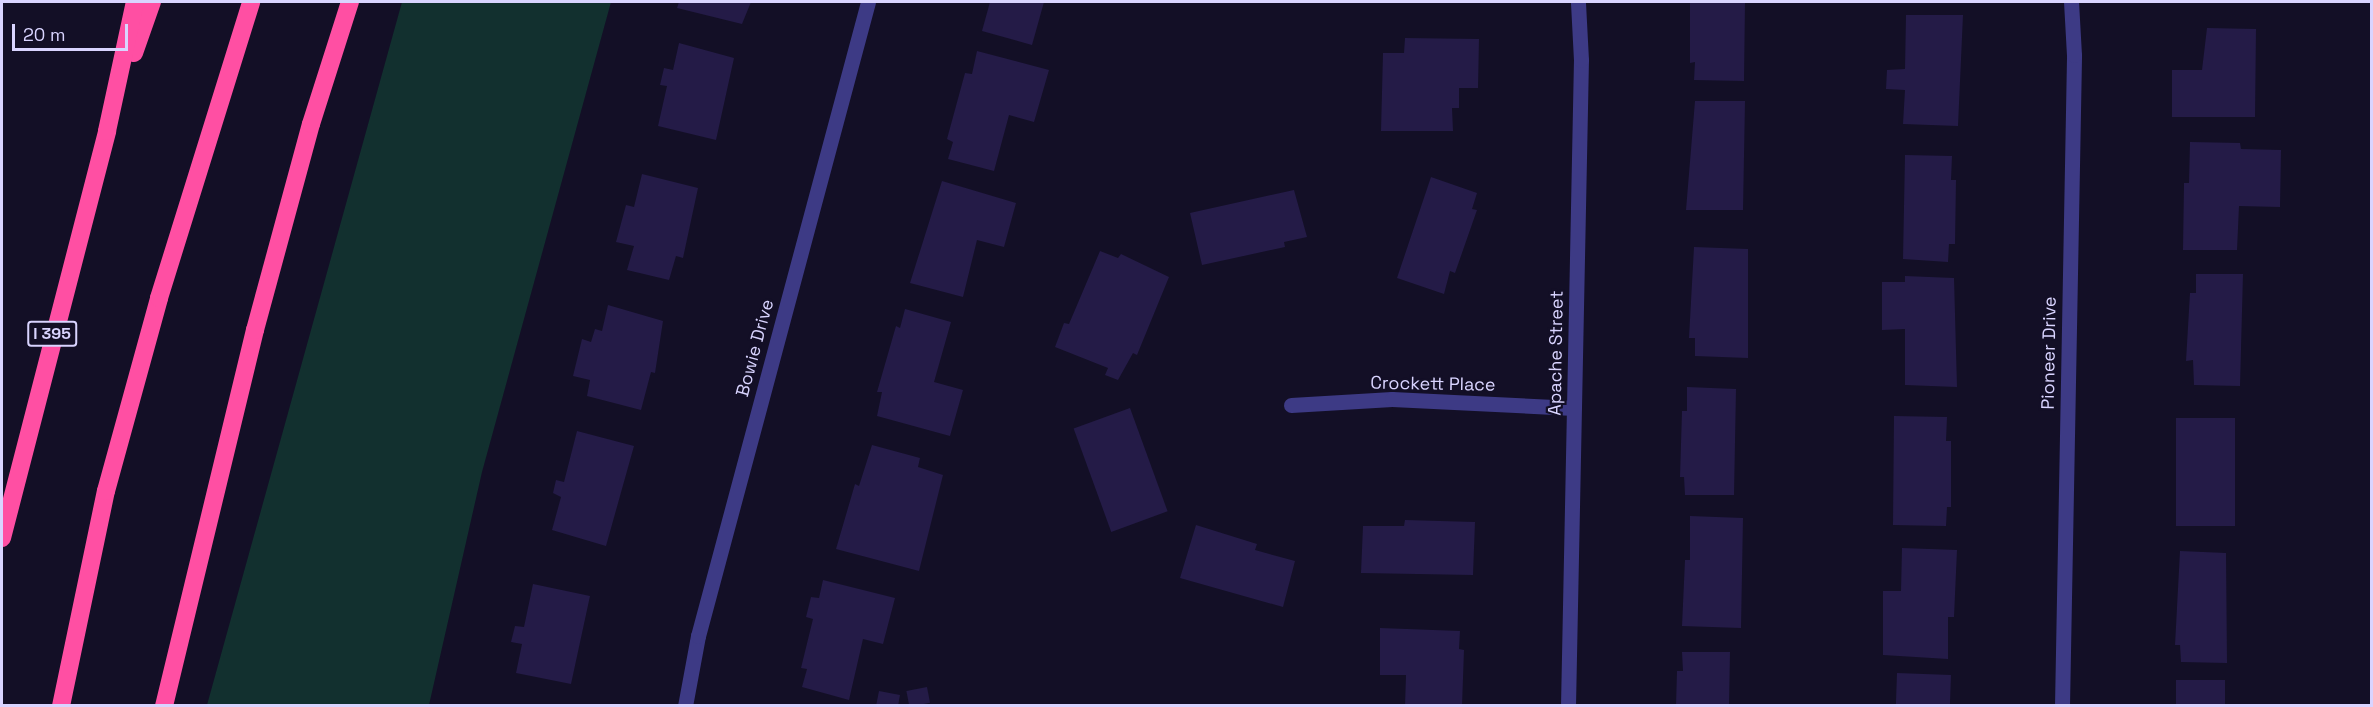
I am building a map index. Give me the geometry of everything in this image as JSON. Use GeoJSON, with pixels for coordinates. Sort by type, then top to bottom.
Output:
{"type":"FeatureCollection","features":[{"type":"Feature","properties":{"kind":"highway","name":"I 395"},"geometry":{"type":"LineString","coordinates":[[2,538],[107,131],[135,2]]}},
{"type":"Feature","properties":{"kind":"highway"},"geometry":{"type":"LineString","coordinates":[[107,131],[152,2]]}},
{"type":"Feature","properties":{"kind":"highway"},"geometry":{"type":"LineString","coordinates":[[61,705],[109,479],[159,297],[251,2]]}},
{"type":"Feature","properties":{"kind":"highway"},"geometry":{"type":"LineString","coordinates":[[164,705],[258,318],[311,124],[350,2]]}},
{"type":"Feature","properties":{"kind":"street","name":"Bowie Drive"},"geometry":{"type":"LineString","coordinates":[[685,705],[700,630],[868,2]]}},
{"type":"Feature","properties":{"kind":"street","name":"Apache Street"},"geometry":{"type":"LineString","coordinates":[[1568,705],[1581,60],[1578,2]]}},
{"type":"Feature","properties":{"kind":"street","name":"Pioneer Drive"},"geometry":{"type":"LineString","coordinates":[[2062,705],[2074,55],[2071,2]]}},
{"type":"Feature","properties":{"kind":"street","name":"Crockett Place"},"geometry":{"type":"LineString","coordinates":[[1291,405],[1392,399],[1574,408]]}},
{"type":"Feature","properties":{"kind":"green space"},"geometry":{"type":"Polygon","coordinates":[[[402,2],[611,2],[482,472],[429,705],[207,705],[402,2]]]}},
{"type":"Feature","properties":{"kind":"building"},"geometry":{"type":"Polygon","coordinates":[[[679,2],[751,2],[742,24],[677,8],[679,2]]]}},
{"type":"Feature","properties":{"kind":"building"},"geometry":{"type":"Polygon","coordinates":[[[990,2],[1044,2],[1032,45],[982,31],[990,2]]]}},
{"type":"Feature","properties":{"kind":"building"},"geometry":{"type":"Polygon","coordinates":[[[1690,2],[1745,2],[1744,81],[1694,80],[1695,62],[1690,63],[1690,2]]]}},
{"type":"Feature","properties":{"kind":"building"},"geometry":{"type":"Polygon","coordinates":[[[1906,15],[1963,15],[1958,126],[1903,124],[1905,90],[1886,89],[1887,70],[1905,69],[1906,15]]]}},
{"type":"Feature","properties":{"kind":"building"},"geometry":{"type":"Polygon","coordinates":[[[2207,28],[2256,29],[2255,117],[2172,117],[2172,70],[2202,70],[2207,28]]]}},
{"type":"Feature","properties":{"kind":"building"},"geometry":{"type":"Polygon","coordinates":[[[1405,38],[1479,39],[1478,88],[1459,88],[1459,108],[1452,108],[1453,131],[1381,131],[1383,53],[1404,53],[1405,38]]]}},
{"type":"Feature","properties":{"kind":"building"},"geometry":{"type":"Polygon","coordinates":[[[679,43],[734,58],[716,140],[658,126],[667,86],[660,85],[664,68],[673,70],[679,43]]]}},
{"type":"Feature","properties":{"kind":"building"},"geometry":{"type":"Polygon","coordinates":[[[977,51],[1049,70],[1034,122],[1009,115],[994,171],[948,159],[953,142],[947,139],[965,73],[972,74],[977,51]]]}},
{"type":"Feature","properties":{"kind":"building"},"geometry":{"type":"Polygon","coordinates":[[[1695,101],[1745,101],[1743,210],[1686,210],[1695,101]]]}},
{"type":"Feature","properties":{"kind":"building"},"geometry":{"type":"Polygon","coordinates":[[[2190,142],[2240,143],[2241,149],[2281,150],[2280,207],[2239,206],[2237,250],[2183,250],[2184,183],[2189,183],[2190,142]]]}},
{"type":"Feature","properties":{"kind":"building"},"geometry":{"type":"Polygon","coordinates":[[[1905,155],[1952,156],[1951,180],[1956,180],[1955,244],[1949,244],[1948,262],[1903,259],[1905,155]]]}},
{"type":"Feature","properties":{"kind":"building"},"geometry":{"type":"Polygon","coordinates":[[[642,174],[698,188],[683,258],[676,256],[669,280],[627,270],[634,246],[616,242],[626,205],[634,207],[642,174]]]}},
{"type":"Feature","properties":{"kind":"building"},"geometry":{"type":"Polygon","coordinates":[[[1431,177],[1477,193],[1472,209],[1477,210],[1455,273],[1450,271],[1444,294],[1397,278],[1431,177]]]}},
{"type":"Feature","properties":{"kind":"building"},"geometry":{"type":"Polygon","coordinates":[[[942,181],[1016,203],[1004,247],[977,240],[963,297],[910,283],[942,181]]]}},
{"type":"Feature","properties":{"kind":"building"},"geometry":{"type":"Polygon","coordinates":[[[1294,190],[1307,237],[1284,242],[1285,247],[1202,265],[1190,213],[1294,190]]]}},
{"type":"Feature","properties":{"kind":"building"},"geometry":{"type":"Polygon","coordinates":[[[1694,247],[1748,249],[1748,358],[1695,356],[1695,338],[1689,338],[1694,247]]]}},
{"type":"Feature","properties":{"kind":"building"},"geometry":{"type":"Polygon","coordinates":[[[1100,251],[1118,258],[1121,254],[1169,277],[1137,355],[1133,353],[1118,380],[1105,375],[1108,368],[1055,347],[1064,323],[1069,324],[1100,251]]]}},
{"type":"Feature","properties":{"kind":"building"},"geometry":{"type":"Polygon","coordinates":[[[2196,274],[2243,274],[2240,386],[2194,385],[2193,360],[2186,361],[2190,293],[2196,293],[2196,274]]]}},
{"type":"Feature","properties":{"kind":"building"},"geometry":{"type":"Polygon","coordinates":[[[1905,276],[1954,278],[1957,387],[1905,385],[1905,329],[1882,330],[1882,282],[1905,282],[1905,276]]]}},
{"type":"Feature","properties":{"kind":"building"},"geometry":{"type":"Polygon","coordinates":[[[608,305],[663,321],[655,373],[651,372],[641,410],[587,396],[590,380],[573,376],[582,339],[591,342],[595,329],[602,331],[608,305]]]}},
{"type":"Feature","properties":{"kind":"building"},"geometry":{"type":"Polygon","coordinates":[[[905,309],[951,322],[934,382],[963,390],[950,436],[877,416],[882,392],[877,392],[896,326],[900,328],[905,309]]]}},
{"type":"Feature","properties":{"kind":"building"},"geometry":{"type":"Polygon","coordinates":[[[1687,387],[1736,389],[1734,495],[1685,495],[1684,477],[1680,477],[1682,411],[1687,411],[1687,387]]]}},
{"type":"Feature","properties":{"kind":"building"},"geometry":{"type":"Polygon","coordinates":[[[1130,408],[1168,511],[1111,532],[1074,429],[1130,408]]]}},
{"type":"Feature","properties":{"kind":"building"},"geometry":{"type":"Polygon","coordinates":[[[1894,416],[1947,417],[1946,441],[1951,441],[1951,507],[1947,507],[1946,526],[1893,525],[1894,416]]]}},
{"type":"Feature","properties":{"kind":"building"},"geometry":{"type":"Polygon","coordinates":[[[2176,418],[2235,418],[2235,526],[2176,526],[2176,418]]]}},
{"type":"Feature","properties":{"kind":"building"},"geometry":{"type":"Polygon","coordinates":[[[577,431],[634,446],[606,546],[552,530],[561,497],[553,493],[556,480],[564,482],[577,431]]]}},
{"type":"Feature","properties":{"kind":"building"},"geometry":{"type":"Polygon","coordinates":[[[872,445],[920,458],[918,467],[943,475],[919,571],[836,549],[855,484],[859,486],[872,445]]]}},
{"type":"Feature","properties":{"kind":"building"},"geometry":{"type":"Polygon","coordinates":[[[1690,516],[1743,518],[1741,628],[1682,626],[1685,560],[1690,560],[1690,516]]]}},
{"type":"Feature","properties":{"kind":"building"},"geometry":{"type":"Polygon","coordinates":[[[1405,520],[1475,522],[1473,575],[1361,573],[1363,526],[1404,526],[1405,520]]]}},
{"type":"Feature","properties":{"kind":"building"},"geometry":{"type":"Polygon","coordinates":[[[1196,525],[1257,544],[1255,550],[1295,561],[1283,607],[1180,578],[1196,525]]]}},
{"type":"Feature","properties":{"kind":"building"},"geometry":{"type":"Polygon","coordinates":[[[1902,548],[1957,550],[1954,617],[1948,617],[1948,659],[1883,655],[1883,591],[1901,591],[1902,548]]]}},
{"type":"Feature","properties":{"kind":"building"},"geometry":{"type":"Polygon","coordinates":[[[2180,551],[2226,553],[2227,663],[2181,662],[2180,645],[2175,645],[2180,551]]]}},
{"type":"Feature","properties":{"kind":"building"},"geometry":{"type":"Polygon","coordinates":[[[823,580],[895,598],[883,644],[863,639],[849,700],[802,687],[807,669],[801,668],[813,619],[806,617],[811,597],[819,598],[823,580]]]}},
{"type":"Feature","properties":{"kind":"building"},"geometry":{"type":"Polygon","coordinates":[[[533,584],[590,596],[571,684],[516,673],[522,644],[511,642],[515,626],[524,627],[533,584]]]}},
{"type":"Feature","properties":{"kind":"building"},"geometry":{"type":"Polygon","coordinates":[[[1380,628],[1460,631],[1459,649],[1464,650],[1462,706],[1405,706],[1406,675],[1380,675],[1380,628]]]}},
{"type":"Feature","properties":{"kind":"building"},"geometry":{"type":"Polygon","coordinates":[[[1682,652],[1730,652],[1729,706],[1676,706],[1677,671],[1683,671],[1682,652]]]}},
{"type":"Feature","properties":{"kind":"building"},"geometry":{"type":"Polygon","coordinates":[[[1897,673],[1951,675],[1950,706],[1896,706],[1897,673]]]}},
{"type":"Feature","properties":{"kind":"building"},"geometry":{"type":"Polygon","coordinates":[[[2176,680],[2225,680],[2225,706],[2176,706],[2176,680]]]}},
{"type":"Feature","properties":{"kind":"building"},"geometry":{"type":"Polygon","coordinates":[[[927,687],[930,703],[909,706],[906,691],[927,687]]]}},
{"type":"Feature","properties":{"kind":"building"},"geometry":{"type":"Polygon","coordinates":[[[879,691],[900,695],[898,706],[876,706],[879,691]]]}}]}
